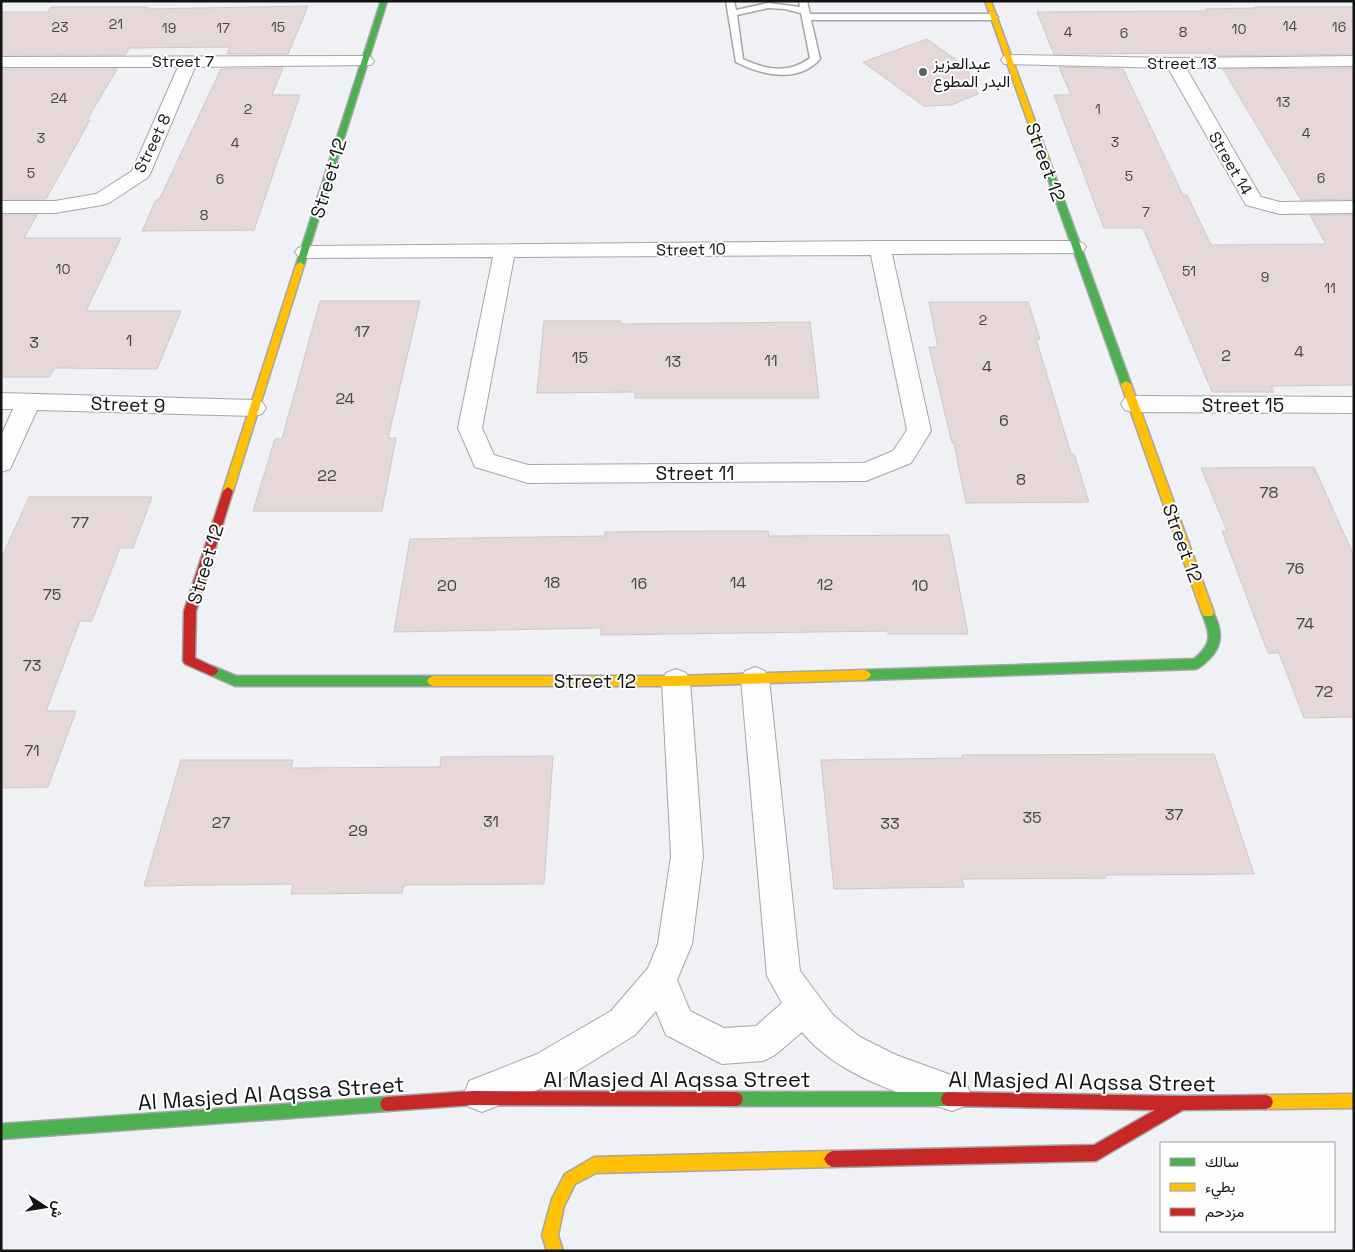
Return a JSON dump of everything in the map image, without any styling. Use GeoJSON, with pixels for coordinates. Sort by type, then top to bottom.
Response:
{"type":"FeatureCollection","features":[{"type":"Feature","properties":{"kind":"street","name":"Street 12"},"geometry":{"type":"LineString","coordinates":[[384,1],[190,611],[189,661],[235,681],[676,681],[755,679],[1196,664],[1212,652],[1216,635],[988,1]]}},
{"type":"Feature","properties":{"kind":"street","name":"Street 13"},"geometry":{"type":"LineString","coordinates":[[1010,60],[1174,63],[1354,61]]}},
{"type":"Feature","properties":{"kind":"street","name":"Street 8"},"geometry":{"type":"LineString","coordinates":[[1,207],[55,208],[102,199],[140,174],[189,61]]}},
{"type":"Feature","properties":{"kind":"street","name":"Street 7"},"geometry":{"type":"LineString","coordinates":[[1,62],[365,61]]}},
{"type":"Feature","properties":{"kind":"street","name":"Street 14"},"geometry":{"type":"LineString","coordinates":[[1174,63],[1254,201],[1280,208],[1354,208]]}},
{"type":"Feature","properties":{"kind":"street","name":"Street 11"},"geometry":{"type":"LineString","coordinates":[[505,251],[470,428],[484,460],[528,474],[866,472],[902,457],[919,431],[880,247]]}},
{"type":"Feature","properties":{"kind":"street","name":"Street 10"},"geometry":{"type":"LineString","coordinates":[[305,252],[1076,247]]}},
{"type":"Feature","properties":{"kind":"street","name":"Street 9"},"geometry":{"type":"LineString","coordinates":[[1,402],[29,401],[254,408]]}},
{"type":"Feature","properties":{"kind":"street"},"geometry":{"type":"LineString","coordinates":[[1,463],[29,401]]}},
{"type":"Feature","properties":{"kind":"street","name":"Street 15"},"geometry":{"type":"LineString","coordinates":[[1133,404],[1354,405]]}},
{"type":"Feature","properties":{"kind":"street"},"geometry":{"type":"LineString","coordinates":[[755,679],[784,976],[832,1039],[880,1068],[970,1099]]}},
{"type":"Feature","properties":{"kind":"street"},"geometry":{"type":"LineString","coordinates":[[473,1098],[549,1067],[623,1023],[660,980],[675,944],[687,856],[676,681]]}},
{"type":"Feature","properties":{"kind":"street"},"geometry":{"type":"LineString","coordinates":[[660,980],[678,1023],[722,1046],[763,1043],[805,1006]]}},
{"type":"Feature","properties":{"kind":"street","name":"Al Masjed Al Aqssa Street"},"geometry":{"type":"LineString","coordinates":[[1,1132],[473,1098],[970,1099],[1181,1103],[1354,1101]]}},
{"type":"Feature","properties":{"kind":"street"},"geometry":{"type":"LineString","coordinates":[[555,1251],[550,1235],[557,1204],[570,1179],[594,1165],[1096,1153],[1181,1103]]}},
{"type":"Feature","properties":{"kind":"lane"},"geometry":{"type":"LineString","coordinates":[[730,1],[740,60],[755,69],[775,72],[801,69],[815,59],[805,10]]}},
{"type":"Feature","properties":{"kind":"lane"},"geometry":{"type":"LineString","coordinates":[[731,14],[763,4],[784,5],[805,10],[994,16]]}},
{"type":"Feature","properties":{"kind":"building"},"geometry":{"type":"Polygon","coordinates":[[[308,6],[288,54],[227,54],[230,47],[129,48],[125,55],[1,55],[1,12],[48,12],[51,7],[148,7],[147,9],[308,6]]]}},
{"type":"Feature","properties":{"kind":"building"},"geometry":{"type":"Polygon","coordinates":[[[1354,7],[1354,54],[1215,56],[1213,53],[1054,54],[1037,12],[1207,11],[1205,9],[1354,7]]]}},
{"type":"Feature","properties":{"kind":"building","name":"عبدالعزيز البدر المطوع"},"geometry":{"type":"Polygon","coordinates":[[[927,39],[966,67],[978,94],[951,105],[924,106],[863,62],[927,39]]]}},
{"type":"Feature","properties":{"kind":"building"},"geometry":{"type":"Polygon","coordinates":[[[1059,67],[1123,69],[1183,195],[1187,195],[1211,245],[1326,244],[1310,215],[1354,215],[1354,385],[1271,386],[1274,392],[1212,392],[1143,228],[1104,228],[1054,95],[1071,95],[1059,67]]]}},
{"type":"Feature","properties":{"kind":"building"},"geometry":{"type":"Polygon","coordinates":[[[283,68],[272,95],[300,95],[254,230],[142,231],[156,200],[159,200],[221,69],[283,68]]]}},
{"type":"Feature","properties":{"kind":"building"},"geometry":{"type":"Polygon","coordinates":[[[1354,68],[1354,199],[1301,200],[1223,69],[1354,68]]]}},
{"type":"Feature","properties":{"kind":"building"},"geometry":{"type":"Polygon","coordinates":[[[1,69],[117,69],[87,120],[90,120],[46,199],[1,199],[1,69]]]}},
{"type":"Feature","properties":{"kind":"building"},"geometry":{"type":"Polygon","coordinates":[[[1,215],[37,215],[24,238],[121,238],[86,311],[181,311],[157,369],[54,368],[50,377],[1,377],[1,215]]]}},
{"type":"Feature","properties":{"kind":"building"},"geometry":{"type":"Polygon","coordinates":[[[320,301],[420,301],[388,438],[396,438],[382,511],[253,511],[275,439],[282,439],[320,301]]]}},
{"type":"Feature","properties":{"kind":"building"},"geometry":{"type":"Polygon","coordinates":[[[929,302],[1028,302],[1040,339],[1036,339],[1071,454],[1074,454],[1089,502],[966,503],[954,443],[952,443],[929,347],[938,347],[929,302]]]}},
{"type":"Feature","properties":{"kind":"building"},"geometry":{"type":"Polygon","coordinates":[[[544,321],[621,321],[621,324],[810,322],[819,398],[635,398],[635,392],[537,393],[544,321]]]}},
{"type":"Feature","properties":{"kind":"building"},"geometry":{"type":"Polygon","coordinates":[[[1314,467],[1354,556],[1354,717],[1304,718],[1279,653],[1268,653],[1222,531],[1227,531],[1201,468],[1314,467]]]}},
{"type":"Feature","properties":{"kind":"building"},"geometry":{"type":"Polygon","coordinates":[[[29,497],[152,497],[133,548],[120,548],[92,621],[80,621],[46,711],[76,711],[48,787],[1,788],[1,559],[29,497]]]}},
{"type":"Feature","properties":{"kind":"building"},"geometry":{"type":"Polygon","coordinates":[[[768,531],[769,536],[949,535],[968,634],[888,634],[888,631],[601,635],[601,628],[394,632],[410,539],[605,536],[605,532],[768,531]]]}},
{"type":"Feature","properties":{"kind":"building"},"geometry":{"type":"Polygon","coordinates":[[[1214,754],[1254,874],[1106,875],[1106,878],[962,879],[964,887],[834,889],[821,760],[962,758],[962,755],[1214,754]]]}},
{"type":"Feature","properties":{"kind":"building"},"geometry":{"type":"Polygon","coordinates":[[[553,756],[544,884],[404,885],[402,893],[291,894],[293,884],[144,886],[181,760],[293,760],[291,768],[440,767],[441,757],[553,756]]]}},
{"type":"Feature","properties":{"kind":"traffic: fast"},"geometry":{"type":"LineString","coordinates":[[300,265],[384,1]]}},
{"type":"Feature","properties":{"kind":"traffic: fast"},"geometry":{"type":"LineString","coordinates":[[1050,173],[1126,384]]}},
{"type":"Feature","properties":{"kind":"traffic: fast"},"geometry":{"type":"LineString","coordinates":[[865,675],[1196,664],[1209,652],[1215,641],[1214,630],[1208,613]]}},
{"type":"Feature","properties":{"kind":"traffic: fast"},"geometry":{"type":"LineString","coordinates":[[212,671],[235,681],[433,681]]}},
{"type":"Feature","properties":{"kind":"traffic: fast"},"geometry":{"type":"LineString","coordinates":[[736,1099],[948,1099]]}},
{"type":"Feature","properties":{"kind":"traffic: fast"},"geometry":{"type":"LineString","coordinates":[[1,1132],[387,1104]]}},
{"type":"Feature","properties":{"kind":"traffic: slow"},"geometry":{"type":"LineString","coordinates":[[988,1],[1050,173]]}},
{"type":"Feature","properties":{"kind":"traffic: slow"},"geometry":{"type":"LineString","coordinates":[[228,491],[300,265]]}},
{"type":"Feature","properties":{"kind":"traffic: slow"},"geometry":{"type":"LineString","coordinates":[[1126,384],[1208,613]]}},
{"type":"Feature","properties":{"kind":"traffic: slow"},"geometry":{"type":"LineString","coordinates":[[433,681],[676,681],[865,675]]}},
{"type":"Feature","properties":{"kind":"traffic: slow"},"geometry":{"type":"LineString","coordinates":[[1266,1102],[1354,1101]]}},
{"type":"Feature","properties":{"kind":"traffic: slow"},"geometry":{"type":"LineString","coordinates":[[555,1251],[550,1235],[557,1204],[570,1179],[594,1165],[832,1159]]}},
{"type":"Feature","properties":{"kind":"traffic: jam"},"geometry":{"type":"LineString","coordinates":[[212,671],[189,661],[190,611],[228,491]]}},
{"type":"Feature","properties":{"kind":"traffic: jam"},"geometry":{"type":"LineString","coordinates":[[387,1104],[473,1098],[736,1099]]}},
{"type":"Feature","properties":{"kind":"traffic: jam"},"geometry":{"type":"LineString","coordinates":[[948,1099],[1181,1103],[1266,1102]]}},
{"type":"Feature","properties":{"kind":"traffic: jam"},"geometry":{"type":"LineString","coordinates":[[832,1159],[1096,1153],[1181,1103]]}},
{"type":"Feature","properties":{"kind":"place","name":"عبدالعزيز البدر المطوع"},"geometry":{"type":"Point","coordinates":[923,72]}}]}
